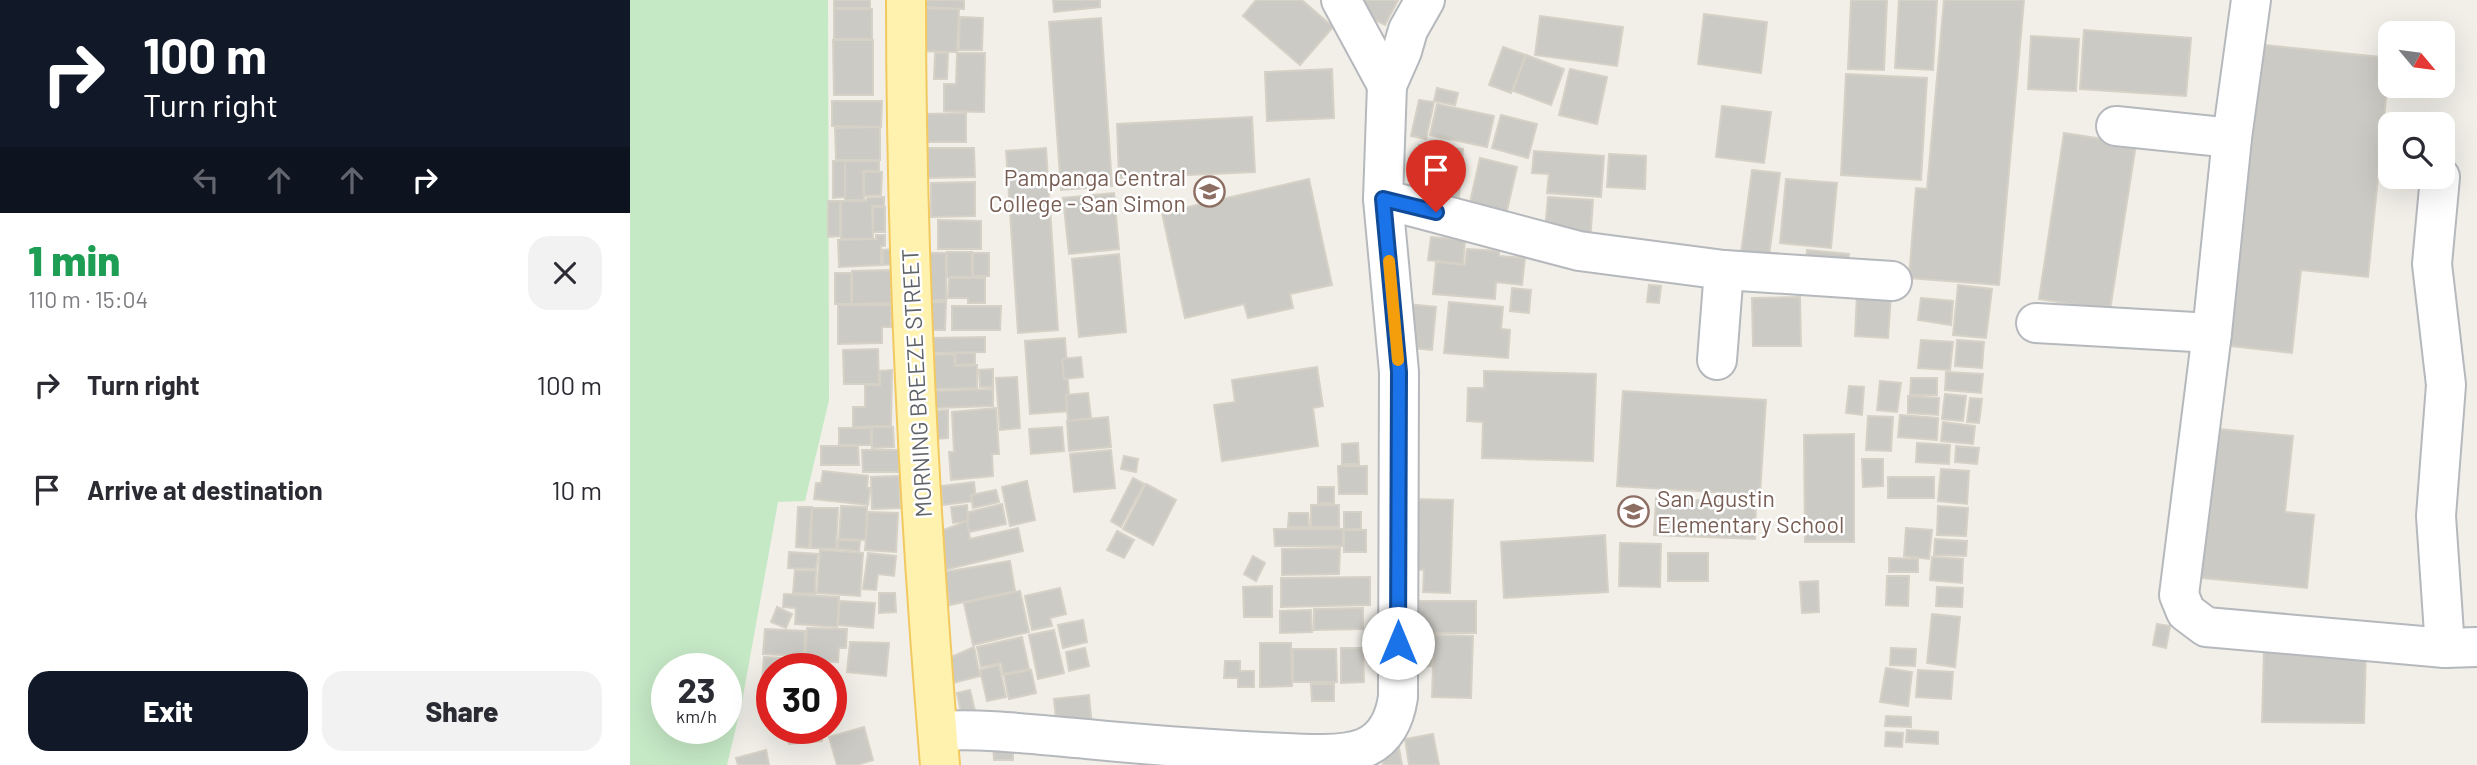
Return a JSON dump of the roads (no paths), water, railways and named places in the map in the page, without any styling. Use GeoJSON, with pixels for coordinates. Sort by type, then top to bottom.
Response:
{"type":"FeatureCollection","features":[{"type":"Feature","properties":{"kind":"main road","name":"MORNING BREEZE STREET"},"geometry":{"type":"LineString","coordinates":[[906,0],[911,270],[923,524],[939,748]]}},
{"type":"Feature","properties":{"kind":"street"},"geometry":{"type":"LineString","coordinates":[[1341,0],[1387,86]]}},
{"type":"Feature","properties":{"kind":"street"},"geometry":{"type":"LineString","coordinates":[[939,748],[1007,732],[1226,750],[1342,752],[1364,748],[1387,731],[1395,714],[1398,697],[1399,372],[1383,199],[1387,86],[1408,30],[1426,0]]}},
{"type":"Feature","properties":{"kind":"street"},"geometry":{"type":"LineString","coordinates":[[2251,0],[2232,138],[2212,333],[2179,595],[2186,612],[2206,627],[2461,647],[2436,516],[2446,385],[2432,264],[2439,189]]}},
{"type":"Feature","properties":{"kind":"street"},"geometry":{"type":"LineString","coordinates":[[2116,126],[2232,138]]}},
{"type":"Feature","properties":{"kind":"street"},"geometry":{"type":"LineString","coordinates":[[1383,199],[1580,251],[1724,270],[1892,281]]}},
{"type":"Feature","properties":{"kind":"street"},"geometry":{"type":"LineString","coordinates":[[1717,360],[1724,270]]}},
{"type":"Feature","properties":{"kind":"street"},"geometry":{"type":"LineString","coordinates":[[2036,323],[2212,333]]}},
{"type":"Feature","properties":{"kind":"place","name":"Pampanga Central College - San Simon"},"geometry":{"type":"Point","coordinates":[1209,191]}},
{"type":"Feature","properties":{"kind":"place","name":"San Agustin Elementary School"},"geometry":{"type":"Point","coordinates":[1634,512]}}]}
